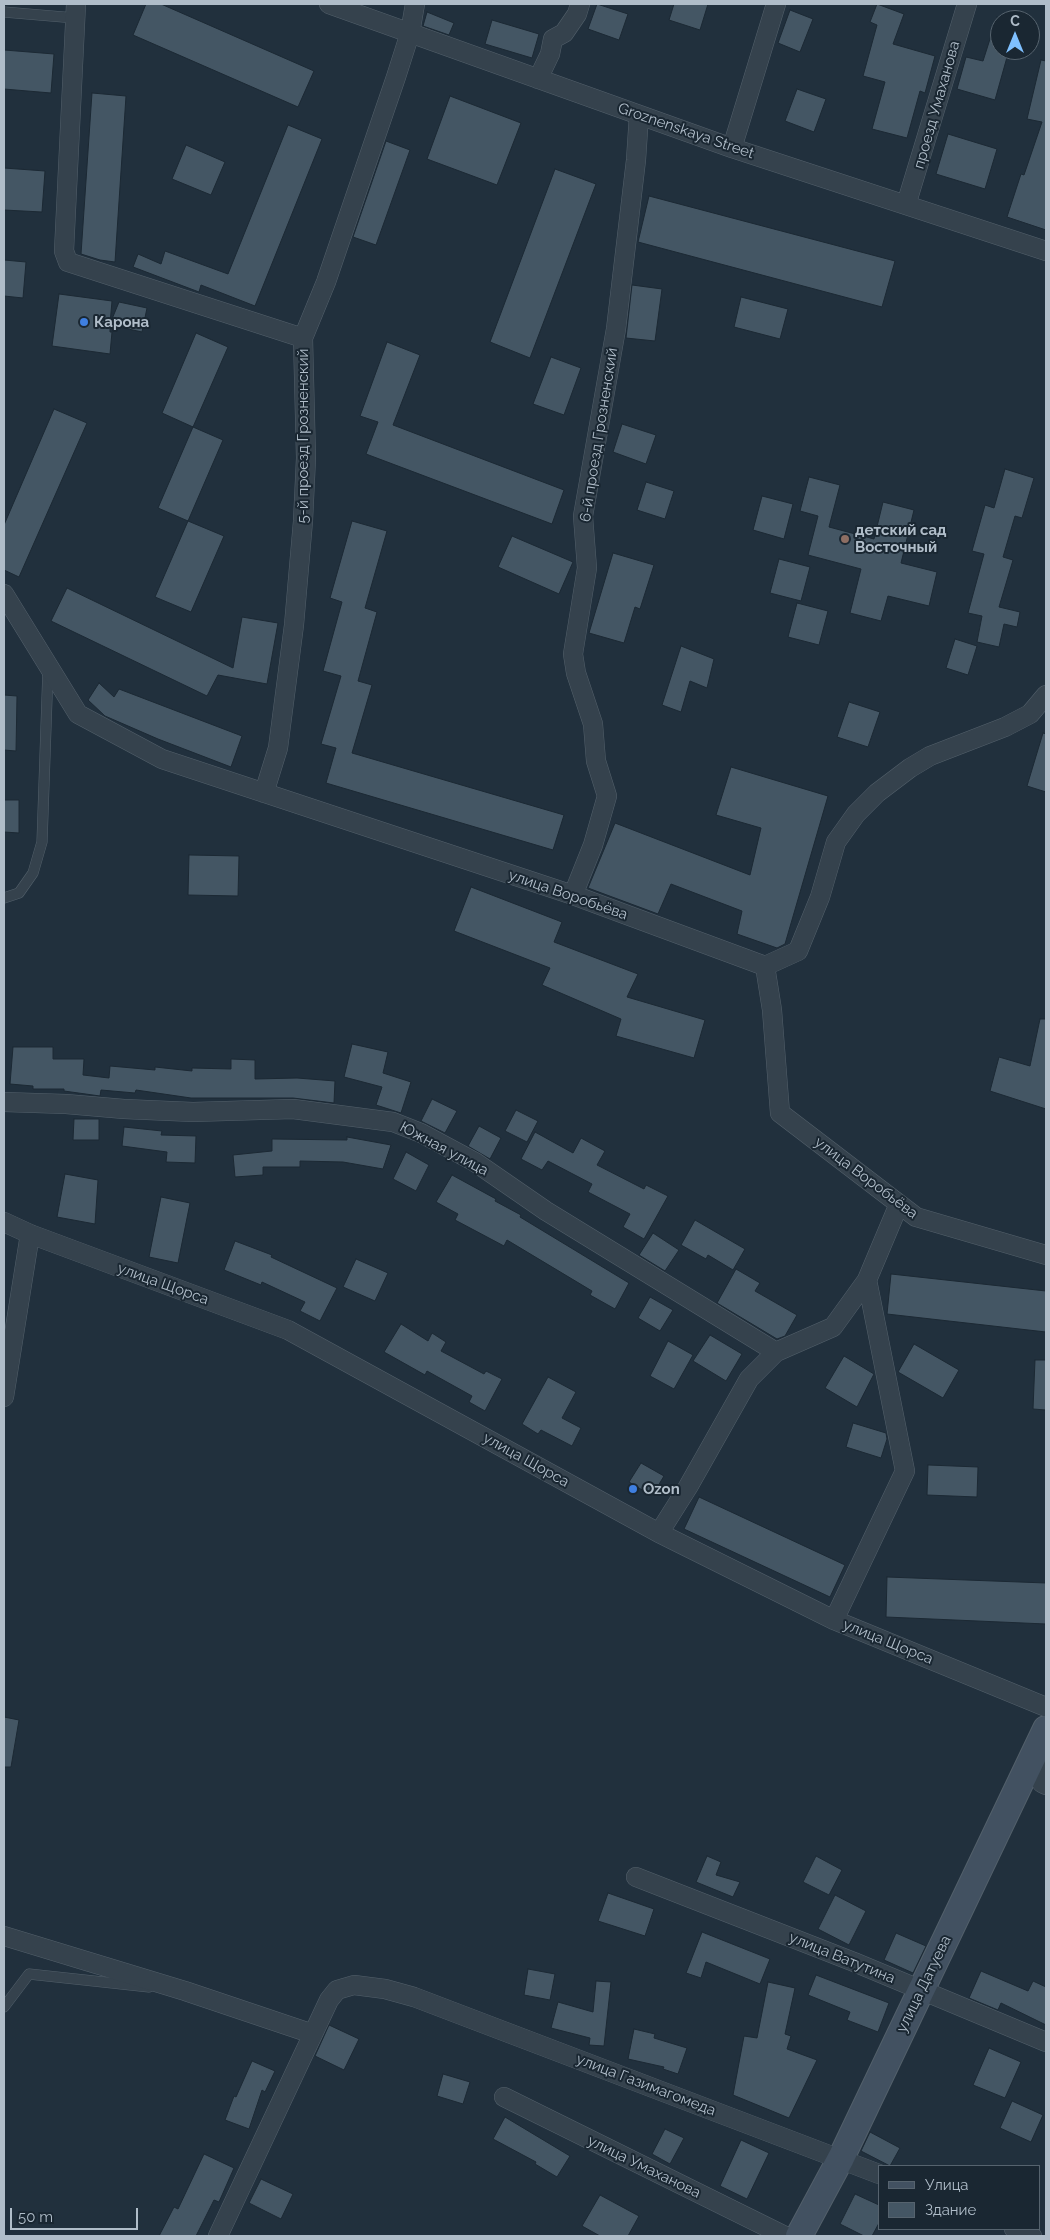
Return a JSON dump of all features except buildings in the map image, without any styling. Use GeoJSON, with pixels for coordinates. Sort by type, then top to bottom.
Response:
{"type":"FeatureCollection","features":[{"type":"Feature","properties":{"kind":"street","name":"Groznenskaya Street"},"geometry":{"type":"LineString","coordinates":[[329,4],[732,148],[1046,251]]}},
{"type":"Feature","properties":{"kind":"street","name":"5-й проезд Грозненский"},"geometry":{"type":"LineString","coordinates":[[264,793],[278,748],[294,625],[304,521],[306,458],[303,338],[326,282],[410,33],[415,4]]}},
{"type":"Feature","properties":{"kind":"street"},"geometry":{"type":"LineString","coordinates":[[538,78],[550,54],[553,38],[564,33],[577,14],[580,4]]}},
{"type":"Feature","properties":{"kind":"street"},"geometry":{"type":"LineString","coordinates":[[732,148],[776,4]]}},
{"type":"Feature","properties":{"kind":"street","name":"проезд Умаханова"},"geometry":{"type":"LineString","coordinates":[[906,205],[967,4]]}},
{"type":"Feature","properties":{"kind":"street"},"geometry":{"type":"LineString","coordinates":[[76,11],[64,251],[68,262],[303,338]]}},
{"type":"Feature","properties":{"kind":"street","name":"6-й проезд Грозненский"},"geometry":{"type":"LineString","coordinates":[[573,896],[593,845],[607,796],[596,761],[593,724],[576,673],[573,654],[587,568],[583,516],[616,329],[636,160],[639,115]]}},
{"type":"Feature","properties":{"kind":"street","name":"улица Воробьёва"},"geometry":{"type":"LineString","coordinates":[[4,594],[78,714],[162,759],[573,896],[765,966],[772,1010],[780,1113],[916,1218],[1046,1255]]}},
{"type":"Feature","properties":{"kind":"street"},"geometry":{"type":"LineString","coordinates":[[765,966],[798,951],[820,897],[836,842],[856,814],[877,793],[910,768],[930,756],[1005,727],[1030,714],[1046,695]]}},
{"type":"Feature","properties":{"kind":"street","name":"Южная улица"},"geometry":{"type":"LineString","coordinates":[[4,1102],[193,1112],[293,1109],[393,1122],[421,1133],[475,1162],[546,1211],[776,1352]]}},
{"type":"Feature","properties":{"kind":"street"},"geometry":{"type":"LineString","coordinates":[[659,1533],[688,1488],[748,1379],[776,1352],[833,1327],[867,1280],[899,1204]]}},
{"type":"Feature","properties":{"kind":"street","name":"улица Щорса"},"geometry":{"type":"LineString","coordinates":[[4,1222],[30,1234],[288,1330],[659,1533],[834,1620],[1046,1707]]}},
{"type":"Feature","properties":{"kind":"street"},"geometry":{"type":"LineString","coordinates":[[4,1397],[30,1234]]}},
{"type":"Feature","properties":{"kind":"street"},"geometry":{"type":"LineString","coordinates":[[834,1620],[905,1471],[867,1280]]}},
{"type":"Feature","properties":{"kind":"street","name":"улица Датуева"},"geometry":{"type":"LineString","coordinates":[[799,2236],[841,2158],[1046,1729]]}},
{"type":"Feature","properties":{"kind":"street"},"geometry":{"type":"LineString","coordinates":[[1046,1759],[1042,1783],[1046,1785]]}},
{"type":"Feature","properties":{"kind":"street","name":"улица Ватутина"},"geometry":{"type":"LineString","coordinates":[[636,1877],[921,1990],[1046,2042]]}},
{"type":"Feature","properties":{"kind":"street"},"geometry":{"type":"LineString","coordinates":[[4,1936],[186,1991],[313,2034]]}},
{"type":"Feature","properties":{"kind":"street","name":"улица Газимагомеда"},"geometry":{"type":"LineString","coordinates":[[218,2236],[329,2000],[344,1986],[366,1985],[414,1997],[878,2174]]}},
{"type":"Feature","properties":{"kind":"street","name":"улица Умаханова"},"geometry":{"type":"LineString","coordinates":[[504,2097],[785,2236]]}},
{"type":"Feature","properties":{"kind":"street"},"geometry":{"type":"LineString","coordinates":[[1017,2230],[1032,2236]]}},
{"type":"Feature","properties":{"kind":"lane"},"geometry":{"type":"LineString","coordinates":[[4,12],[76,11]]}},
{"type":"Feature","properties":{"kind":"lane"},"geometry":{"type":"LineString","coordinates":[[4,898],[19,893],[33,873],[42,842],[48,665]]}},
{"type":"Feature","properties":{"kind":"lane"},"geometry":{"type":"LineString","coordinates":[[4,2007],[29,1974],[186,1991]]}},
{"type":"Feature","properties":{"kind":"place","name":"Карона"},"geometry":{"type":"Point","coordinates":[84,322]}},
{"type":"Feature","properties":{"kind":"place","name":"детский сад Восточный"},"geometry":{"type":"Point","coordinates":[845,539]}},
{"type":"Feature","properties":{"kind":"place","name":"Ozon"},"geometry":{"type":"Point","coordinates":[633,1489]}}]}
